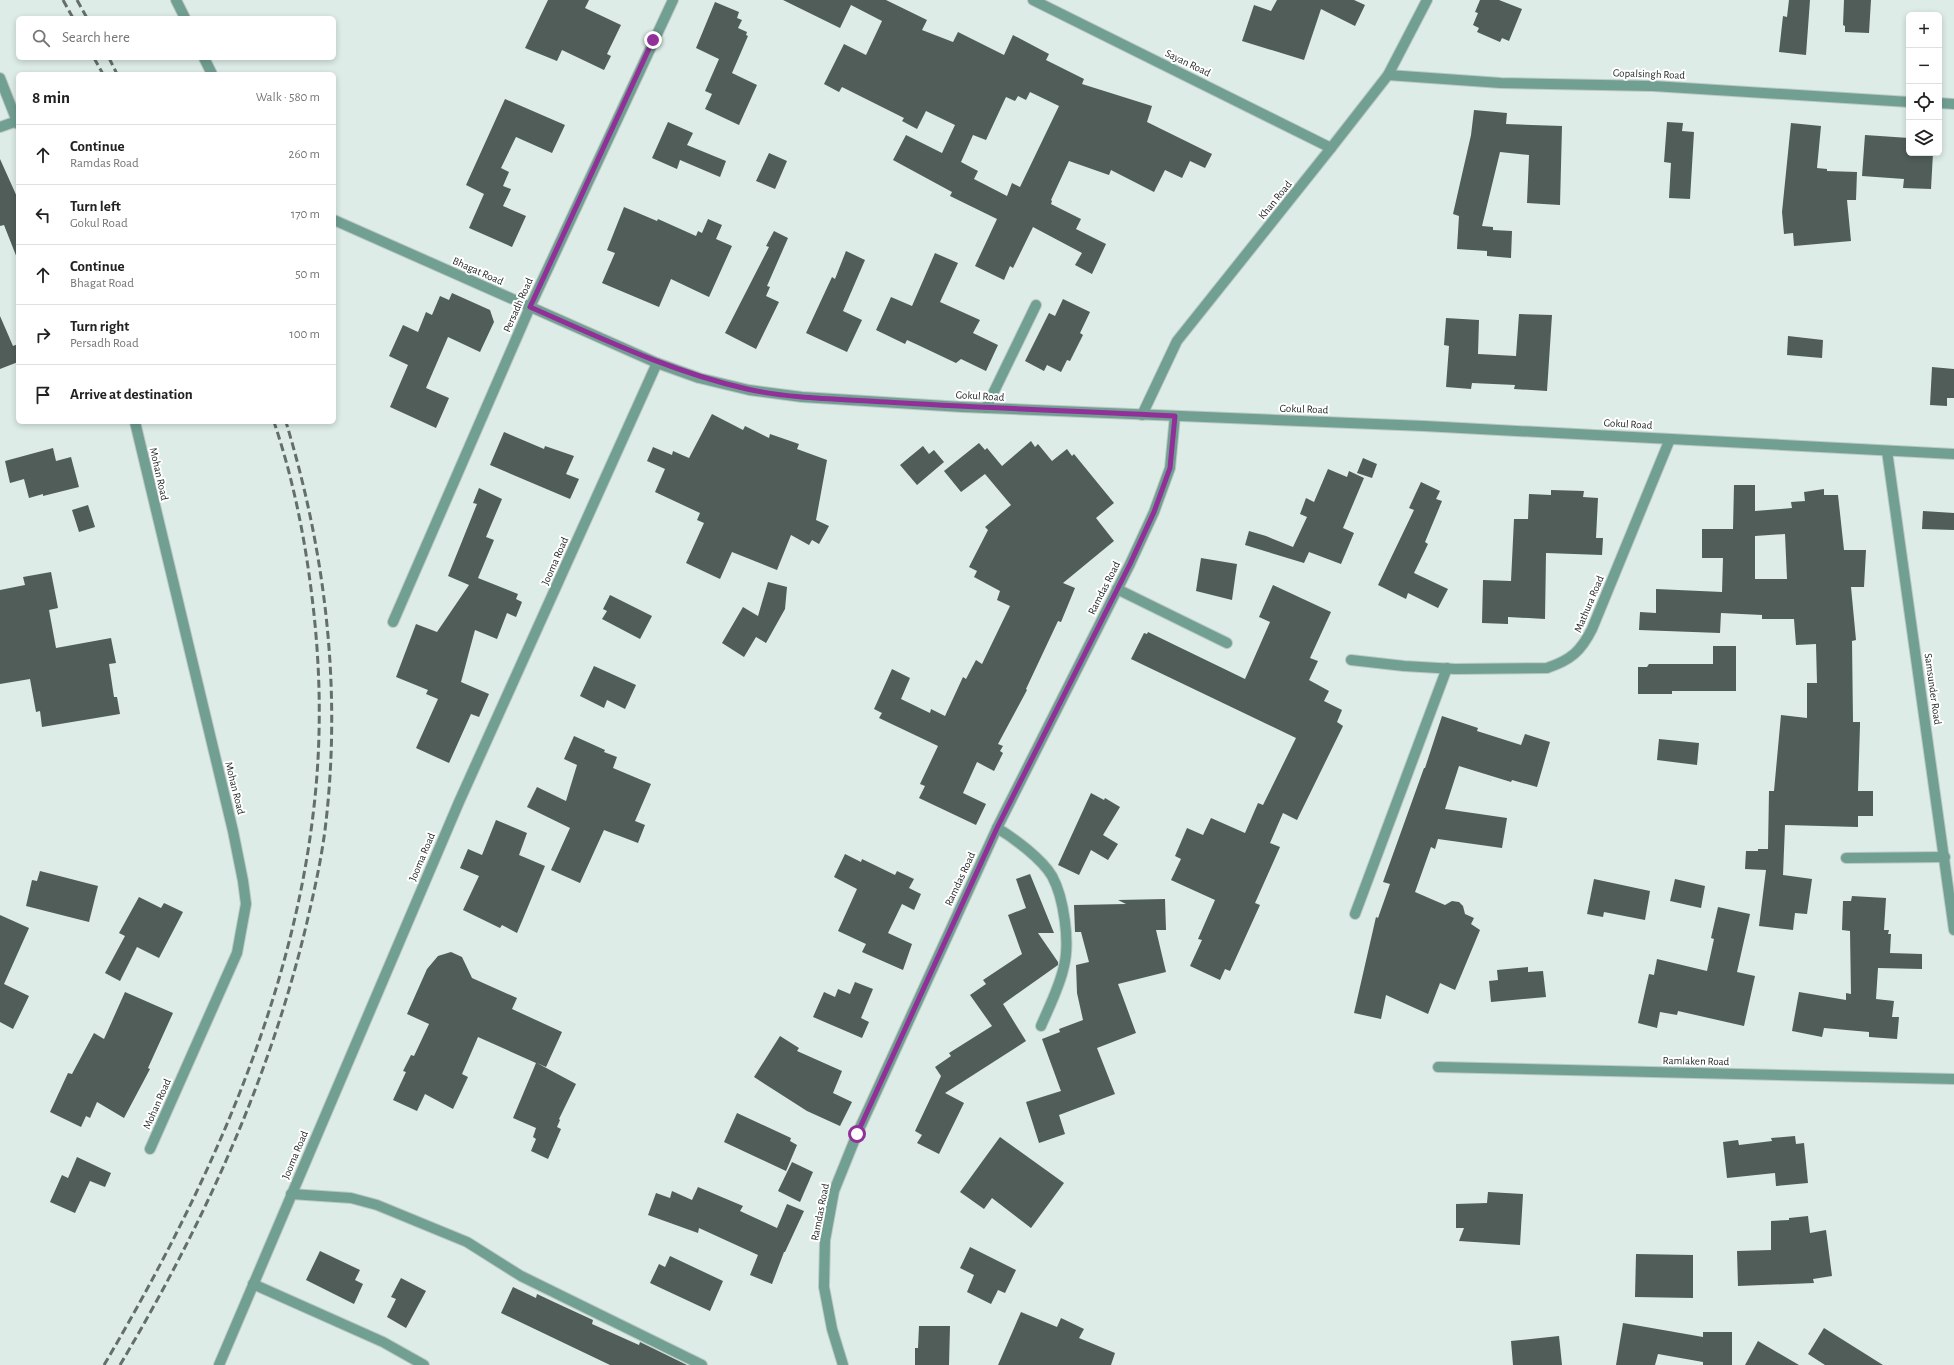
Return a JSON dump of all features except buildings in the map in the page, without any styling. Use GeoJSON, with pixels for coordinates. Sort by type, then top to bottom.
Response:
{"type":"FeatureCollection","features":[{"type":"Feature","properties":{"kind":"street"},"geometry":{"type":"LineString","coordinates":[[176,0],[184,16]]}},
{"type":"Feature","properties":{"kind":"street","name":"Persadh Road"},"geometry":{"type":"LineString","coordinates":[[393,622],[530,307],[673,0]]}},
{"type":"Feature","properties":{"kind":"street","name":"Sayan Road"},"geometry":{"type":"LineString","coordinates":[[1033,0],[1331,148]]}},
{"type":"Feature","properties":{"kind":"street","name":"Khan Road"},"geometry":{"type":"LineString","coordinates":[[1142,415],[1177,341],[1388,75],[1427,0]]}},
{"type":"Feature","properties":{"kind":"street"},"geometry":{"type":"LineString","coordinates":[[205,60],[211,72]]}},
{"type":"Feature","properties":{"kind":"street","name":"Gopalsingh Road"},"geometry":{"type":"LineString","coordinates":[[1388,75],[1501,83],[1653,86],[1906,102]]}},
{"type":"Feature","properties":{"kind":"street"},"geometry":{"type":"LineString","coordinates":[[0,78],[16,120]]}},
{"type":"Feature","properties":{"kind":"street"},"geometry":{"type":"LineString","coordinates":[[1942,103],[1954,104]]}},
{"type":"Feature","properties":{"kind":"street"},"geometry":{"type":"LineString","coordinates":[[0,127],[16,123]]}},
{"type":"Feature","properties":{"kind":"street","name":"Bhagat Road"},"geometry":{"type":"LineString","coordinates":[[336,221],[657,363]]}},
{"type":"Feature","properties":{"kind":"street"},"geometry":{"type":"LineString","coordinates":[[986,408],[1036,305]]}},
{"type":"Feature","properties":{"kind":"street","name":"Gokul Road"},"geometry":{"type":"LineString","coordinates":[[657,363],[700,378],[749,390],[802,397],[986,408],[1424,426],[1954,454]]}},
{"type":"Feature","properties":{"kind":"street","name":"Jooma Road"},"geometry":{"type":"LineString","coordinates":[[219,1365],[459,802],[657,363]]}},
{"type":"Feature","properties":{"kind":"street","name":"Ramdas Road"},"geometry":{"type":"LineString","coordinates":[[842,1365],[832,1329],[824,1287],[825,1240],[834,1191],[857,1134],[997,828],[1118,589],[1154,512],[1170,468],[1175,416]]}},
{"type":"Feature","properties":{"kind":"street","name":"Mohan Road"},"geometry":{"type":"LineString","coordinates":[[135,424],[233,831],[244,881],[246,904],[237,953],[150,1149]]}},
{"type":"Feature","properties":{"kind":"street","name":"Mathura Road"},"geometry":{"type":"LineString","coordinates":[[1351,660],[1404,666],[1447,668],[1547,668],[1561,663],[1574,655],[1584,644],[1592,629],[1670,439]]}},
{"type":"Feature","properties":{"kind":"street","name":"Samsunder Road"},"geometry":{"type":"LineString","coordinates":[[1887,451],[1954,930]]}},
{"type":"Feature","properties":{"kind":"street"},"geometry":{"type":"LineString","coordinates":[[1118,589],[1227,643]]}},
{"type":"Feature","properties":{"kind":"street"},"geometry":{"type":"LineString","coordinates":[[1355,914],[1447,668]]}},
{"type":"Feature","properties":{"kind":"street"},"geometry":{"type":"LineString","coordinates":[[997,828],[1018,842],[1052,876],[1062,904],[1066,935],[1064,966],[1042,1026]]}},
{"type":"Feature","properties":{"kind":"street"},"geometry":{"type":"LineString","coordinates":[[1846,858],[1945,857]]}},
{"type":"Feature","properties":{"kind":"street","name":"Ramlaken Road"},"geometry":{"type":"LineString","coordinates":[[1438,1067],[1954,1079]]}},
{"type":"Feature","properties":{"kind":"street"},"geometry":{"type":"LineString","coordinates":[[292,1194],[351,1198],[378,1205],[460,1239],[487,1253],[521,1276],[702,1365]]}},
{"type":"Feature","properties":{"kind":"street"},"geometry":{"type":"LineString","coordinates":[[253,1284],[376,1339],[424,1365]]}},
{"type":"Feature","properties":{"kind":"railway"},"geometry":{"type":"LineString","coordinates":[[63,0],[72,16]]}},
{"type":"Feature","properties":{"kind":"railway"},"geometry":{"type":"LineString","coordinates":[[77,0],[86,16]]}},
{"type":"Feature","properties":{"kind":"railway"},"geometry":{"type":"LineString","coordinates":[[95,60],[102,72]]}},
{"type":"Feature","properties":{"kind":"railway"},"geometry":{"type":"LineString","coordinates":[[110,60],[116,72]]}},
{"type":"Feature","properties":{"kind":"railway"},"geometry":{"type":"LineString","coordinates":[[104,1365],[175,1236],[207,1169],[237,1100],[263,1031],[284,959],[301,888],[316,788],[319,733],[319,679],[315,624],[306,553],[293,486],[275,424]]}},
{"type":"Feature","properties":{"kind":"railway"},"geometry":{"type":"LineString","coordinates":[[120,1365],[179,1260],[230,1151],[253,1095],[274,1038],[292,980],[315,888],[325,830],[330,778],[332,727],[331,675],[327,624],[311,522],[300,472],[287,424]]}},
{"type":"Feature","properties":{"kind":"route"},"geometry":{"type":"LineString","coordinates":[[653,40],[530,307],[657,363],[700,378],[749,390],[802,397],[962,407],[1175,416],[1170,468],[1154,512],[1130,564],[997,828],[857,1134]]}}]}
